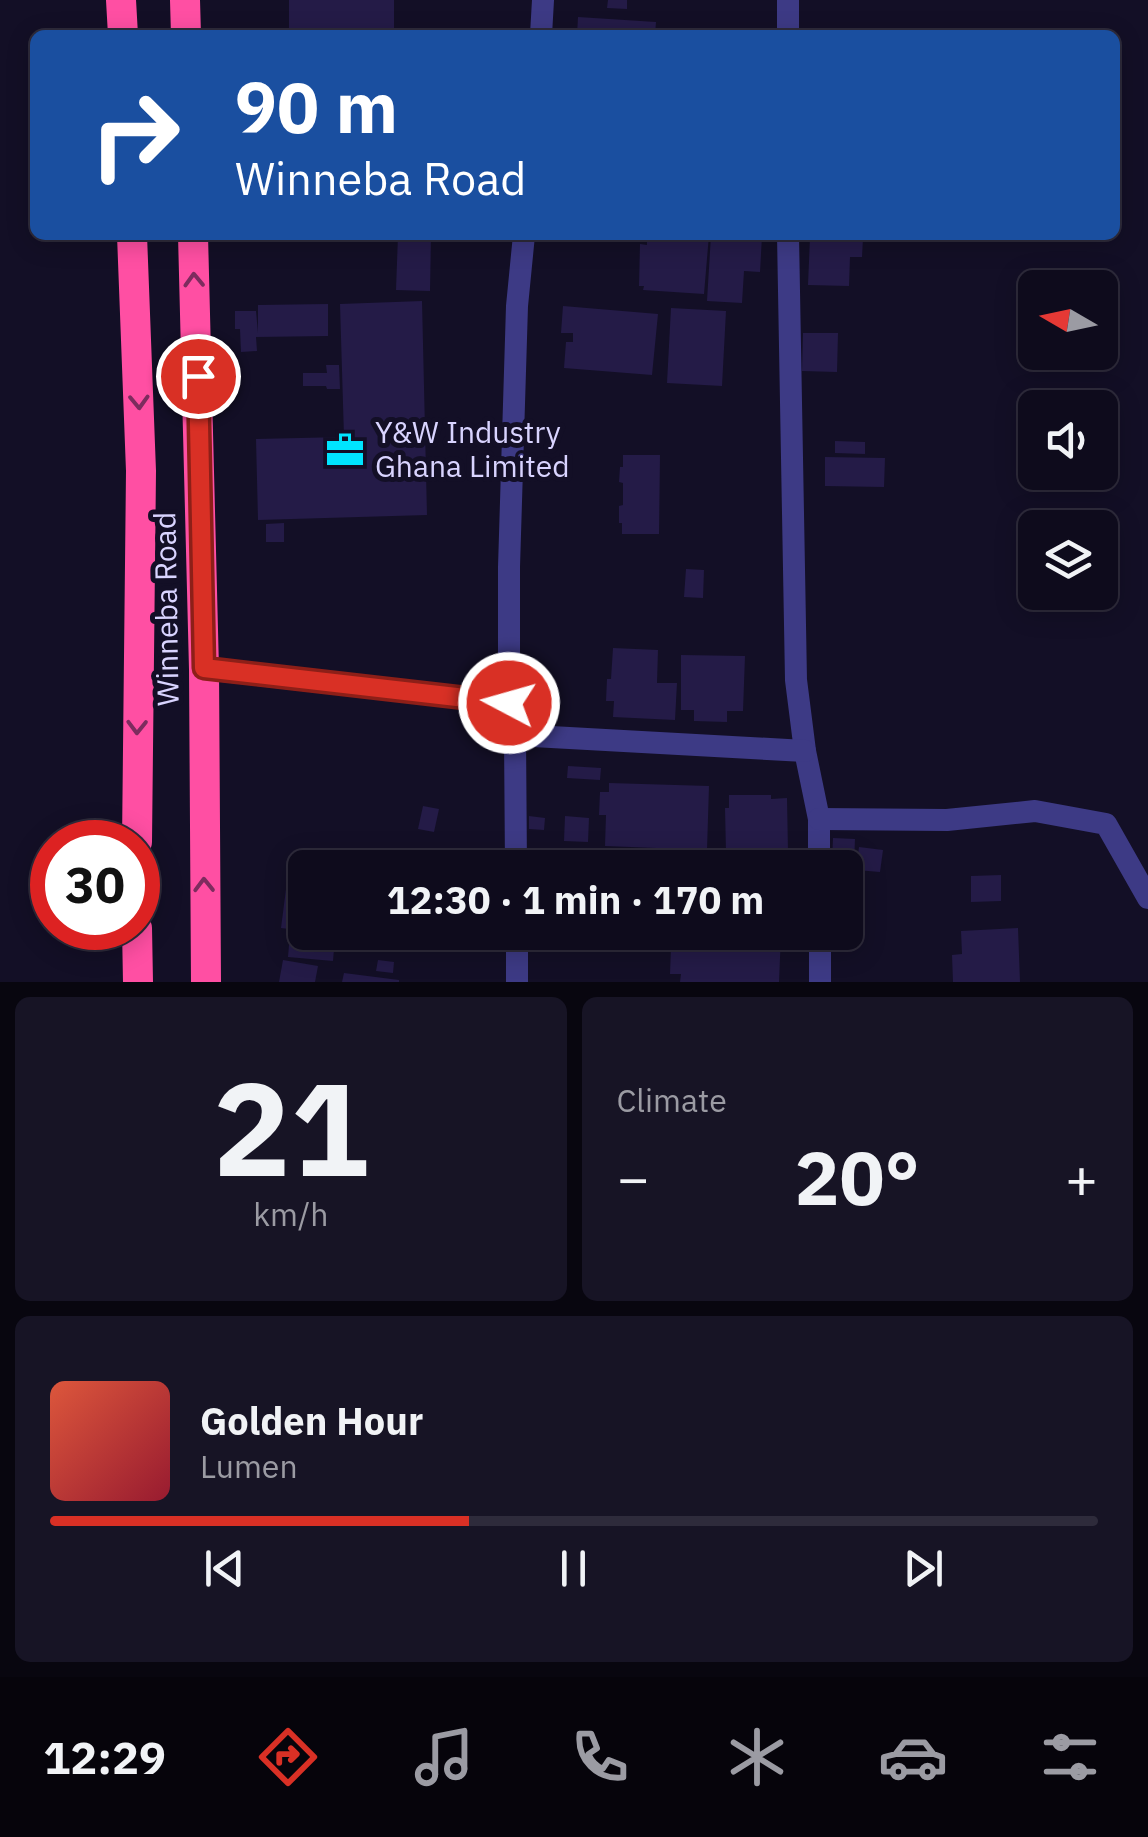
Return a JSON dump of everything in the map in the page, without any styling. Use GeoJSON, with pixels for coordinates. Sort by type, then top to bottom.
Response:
{"type":"FeatureCollection","features":[{"type":"Feature","properties":{"kind":"highway"},"geometry":{"type":"LineString","coordinates":[[121,0],[123,30]]}},
{"type":"Feature","properties":{"kind":"highway"},"geometry":{"type":"LineString","coordinates":[[185,0],[186,30]]}},
{"type":"Feature","properties":{"kind":"highway","name":"Winneba Road"},"geometry":{"type":"LineString","coordinates":[[132,240],[142,471],[136,820]]}},
{"type":"Feature","properties":{"kind":"highway","name":"Winneba Road"},"geometry":{"type":"LineString","coordinates":[[193,240],[204,668],[206,982]]}},
{"type":"Feature","properties":{"kind":"highway"},"geometry":{"type":"LineString","coordinates":[[137,950],[138,982]]}},
{"type":"Feature","properties":{"kind":"street"},"geometry":{"type":"LineString","coordinates":[[541,30],[543,0]]}},
{"type":"Feature","properties":{"kind":"street"},"geometry":{"type":"LineString","coordinates":[[788,0],[788,30]]}},
{"type":"Feature","properties":{"kind":"street"},"geometry":{"type":"LineString","coordinates":[[516,850],[515,735],[509,703],[509,567],[517,306],[524,240]]}},
{"type":"Feature","properties":{"kind":"street"},"geometry":{"type":"LineString","coordinates":[[788,240],[796,680],[819,819],[819,850]]}},
{"type":"Feature","properties":{"kind":"street"},"geometry":{"type":"LineString","coordinates":[[204,668],[509,703]]}},
{"type":"Feature","properties":{"kind":"street"},"geometry":{"type":"LineString","coordinates":[[515,735],[805,751]]}},
{"type":"Feature","properties":{"kind":"street"},"geometry":{"type":"LineString","coordinates":[[819,819],[947,820],[1035,811],[1106,824],[1148,898]]}},
{"type":"Feature","properties":{"kind":"street"},"geometry":{"type":"LineString","coordinates":[[516,950],[517,982]]}},
{"type":"Feature","properties":{"kind":"street"},"geometry":{"type":"LineString","coordinates":[[820,950],[820,982]]}},
{"type":"Feature","properties":{"kind":"building"},"geometry":{"type":"Polygon","coordinates":[[[289,0],[394,0],[394,30],[289,30],[289,0]]]}},
{"type":"Feature","properties":{"kind":"building"},"geometry":{"type":"Polygon","coordinates":[[[608,0],[627,0],[627,9],[607,8],[608,0]]]}},
{"type":"Feature","properties":{"kind":"building"},"geometry":{"type":"Polygon","coordinates":[[[578,17],[656,22],[655,30],[577,30],[578,17]]]}},
{"type":"Feature","properties":{"kind":"building"},"geometry":{"type":"Polygon","coordinates":[[[398,240],[431,240],[430,291],[396,290],[398,240]]]}},
{"type":"Feature","properties":{"kind":"building"},"geometry":{"type":"Polygon","coordinates":[[[647,240],[709,240],[704,294],[643,290],[644,286],[639,286],[640,244],[647,245],[647,240]]]}},
{"type":"Feature","properties":{"kind":"building"},"geometry":{"type":"Polygon","coordinates":[[[711,240],[762,240],[760,272],[744,271],[742,303],[707,301],[711,240]]]}},
{"type":"Feature","properties":{"kind":"building"},"geometry":{"type":"Polygon","coordinates":[[[810,240],[863,240],[862,257],[850,257],[849,286],[808,285],[810,240]]]}},
{"type":"Feature","properties":{"kind":"building"},"geometry":{"type":"Polygon","coordinates":[[[422,301],[427,515],[258,520],[256,439],[344,437],[340,304],[422,301]]]}},
{"type":"Feature","properties":{"kind":"building"},"geometry":{"type":"Polygon","coordinates":[[[328,304],[328,336],[256,337],[257,351],[241,352],[235,311],[256,311],[258,333],[258,305],[328,304]]]}},
{"type":"Feature","properties":{"kind":"building"},"geometry":{"type":"Polygon","coordinates":[[[563,306],[658,314],[652,375],[564,368],[566,342],[573,342],[573,333],[561,333],[563,306]]]}},
{"type":"Feature","properties":{"kind":"building"},"geometry":{"type":"Polygon","coordinates":[[[671,308],[726,311],[722,386],[667,383],[671,308]]]}},
{"type":"Feature","properties":{"kind":"building"},"geometry":{"type":"Polygon","coordinates":[[[803,333],[838,333],[837,372],[802,371],[803,333]]]}},
{"type":"Feature","properties":{"kind":"building"},"geometry":{"type":"Polygon","coordinates":[[[326,365],[339,365],[340,389],[303,386],[303,373],[327,373],[326,365]]]}},
{"type":"Feature","properties":{"kind":"building"},"geometry":{"type":"Polygon","coordinates":[[[835,441],[865,442],[865,454],[835,453],[835,441]]]}},
{"type":"Feature","properties":{"kind":"building"},"geometry":{"type":"Polygon","coordinates":[[[623,455],[660,455],[659,534],[622,534],[619,506],[623,505],[623,483],[619,482],[623,455]]]}},
{"type":"Feature","properties":{"kind":"building"},"geometry":{"type":"Polygon","coordinates":[[[825,457],[885,458],[884,487],[825,486],[825,457]]]}},
{"type":"Feature","properties":{"kind":"building"},"geometry":{"type":"Polygon","coordinates":[[[284,523],[284,542],[266,542],[266,524],[284,523]]]}},
{"type":"Feature","properties":{"kind":"building"},"geometry":{"type":"Polygon","coordinates":[[[686,569],[704,570],[703,598],[684,597],[686,569]]]}},
{"type":"Feature","properties":{"kind":"building"},"geometry":{"type":"Polygon","coordinates":[[[613,648],[658,650],[657,683],[677,683],[675,720],[613,717],[614,701],[606,701],[613,648]]]}},
{"type":"Feature","properties":{"kind":"building"},"geometry":{"type":"Polygon","coordinates":[[[681,655],[745,656],[743,711],[727,711],[727,722],[694,721],[694,710],[681,710],[681,655]]]}},
{"type":"Feature","properties":{"kind":"building"},"geometry":{"type":"Polygon","coordinates":[[[568,766],[601,768],[600,780],[567,778],[568,766]]]}},
{"type":"Feature","properties":{"kind":"building"},"geometry":{"type":"Polygon","coordinates":[[[609,783],[709,786],[707,850],[605,846],[606,815],[599,815],[600,792],[609,792],[609,783]]]}},
{"type":"Feature","properties":{"kind":"building"},"geometry":{"type":"Polygon","coordinates":[[[729,795],[787,798],[788,850],[726,850],[725,808],[729,808],[729,795]]]}},
{"type":"Feature","properties":{"kind":"building"},"geometry":{"type":"Polygon","coordinates":[[[423,806],[439,809],[434,832],[418,829],[423,806]]]}},
{"type":"Feature","properties":{"kind":"building"},"geometry":{"type":"Polygon","coordinates":[[[529,816],[545,818],[544,830],[529,829],[529,816]]]}},
{"type":"Feature","properties":{"kind":"building"},"geometry":{"type":"Polygon","coordinates":[[[565,816],[589,818],[588,842],[564,841],[565,816]]]}},
{"type":"Feature","properties":{"kind":"building"},"geometry":{"type":"Polygon","coordinates":[[[833,838],[855,839],[855,850],[832,850],[833,838]]]}},
{"type":"Feature","properties":{"kind":"building"},"geometry":{"type":"Polygon","coordinates":[[[859,847],[883,850],[880,872],[863,871],[863,850],[859,847]]]}},
{"type":"Feature","properties":{"kind":"building"},"geometry":{"type":"Polygon","coordinates":[[[1001,875],[1001,901],[971,902],[971,876],[1001,875]]]}},
{"type":"Feature","properties":{"kind":"building"},"geometry":{"type":"Polygon","coordinates":[[[286,889],[288,889],[288,929],[281,928],[286,889]]]}},
{"type":"Feature","properties":{"kind":"building"},"geometry":{"type":"Polygon","coordinates":[[[1018,928],[1020,982],[953,982],[952,955],[962,954],[961,931],[1018,928]]]}},
{"type":"Feature","properties":{"kind":"building"},"geometry":{"type":"Polygon","coordinates":[[[289,950],[334,950],[333,961],[288,957],[289,950]]]}},
{"type":"Feature","properties":{"kind":"building"},"geometry":{"type":"Polygon","coordinates":[[[671,950],[780,950],[779,982],[680,982],[681,974],[670,974],[671,950]]]}},
{"type":"Feature","properties":{"kind":"building"},"geometry":{"type":"Polygon","coordinates":[[[283,960],[318,966],[315,982],[279,982],[283,960]]]}},
{"type":"Feature","properties":{"kind":"building"},"geometry":{"type":"Polygon","coordinates":[[[378,960],[394,962],[393,973],[376,971],[378,960]]]}},
{"type":"Feature","properties":{"kind":"building"},"geometry":{"type":"Polygon","coordinates":[[[344,973],[399,980],[399,982],[342,982],[344,973]]]}},
{"type":"Feature","properties":{"kind":"place","name":"Y&W Industry Ghana Limited"},"geometry":{"type":"Point","coordinates":[345,450]}},
{"type":"Feature","properties":{"kind":"route"},"geometry":{"type":"LineString","coordinates":[[198,376],[204,668],[509,703]]}}]}
